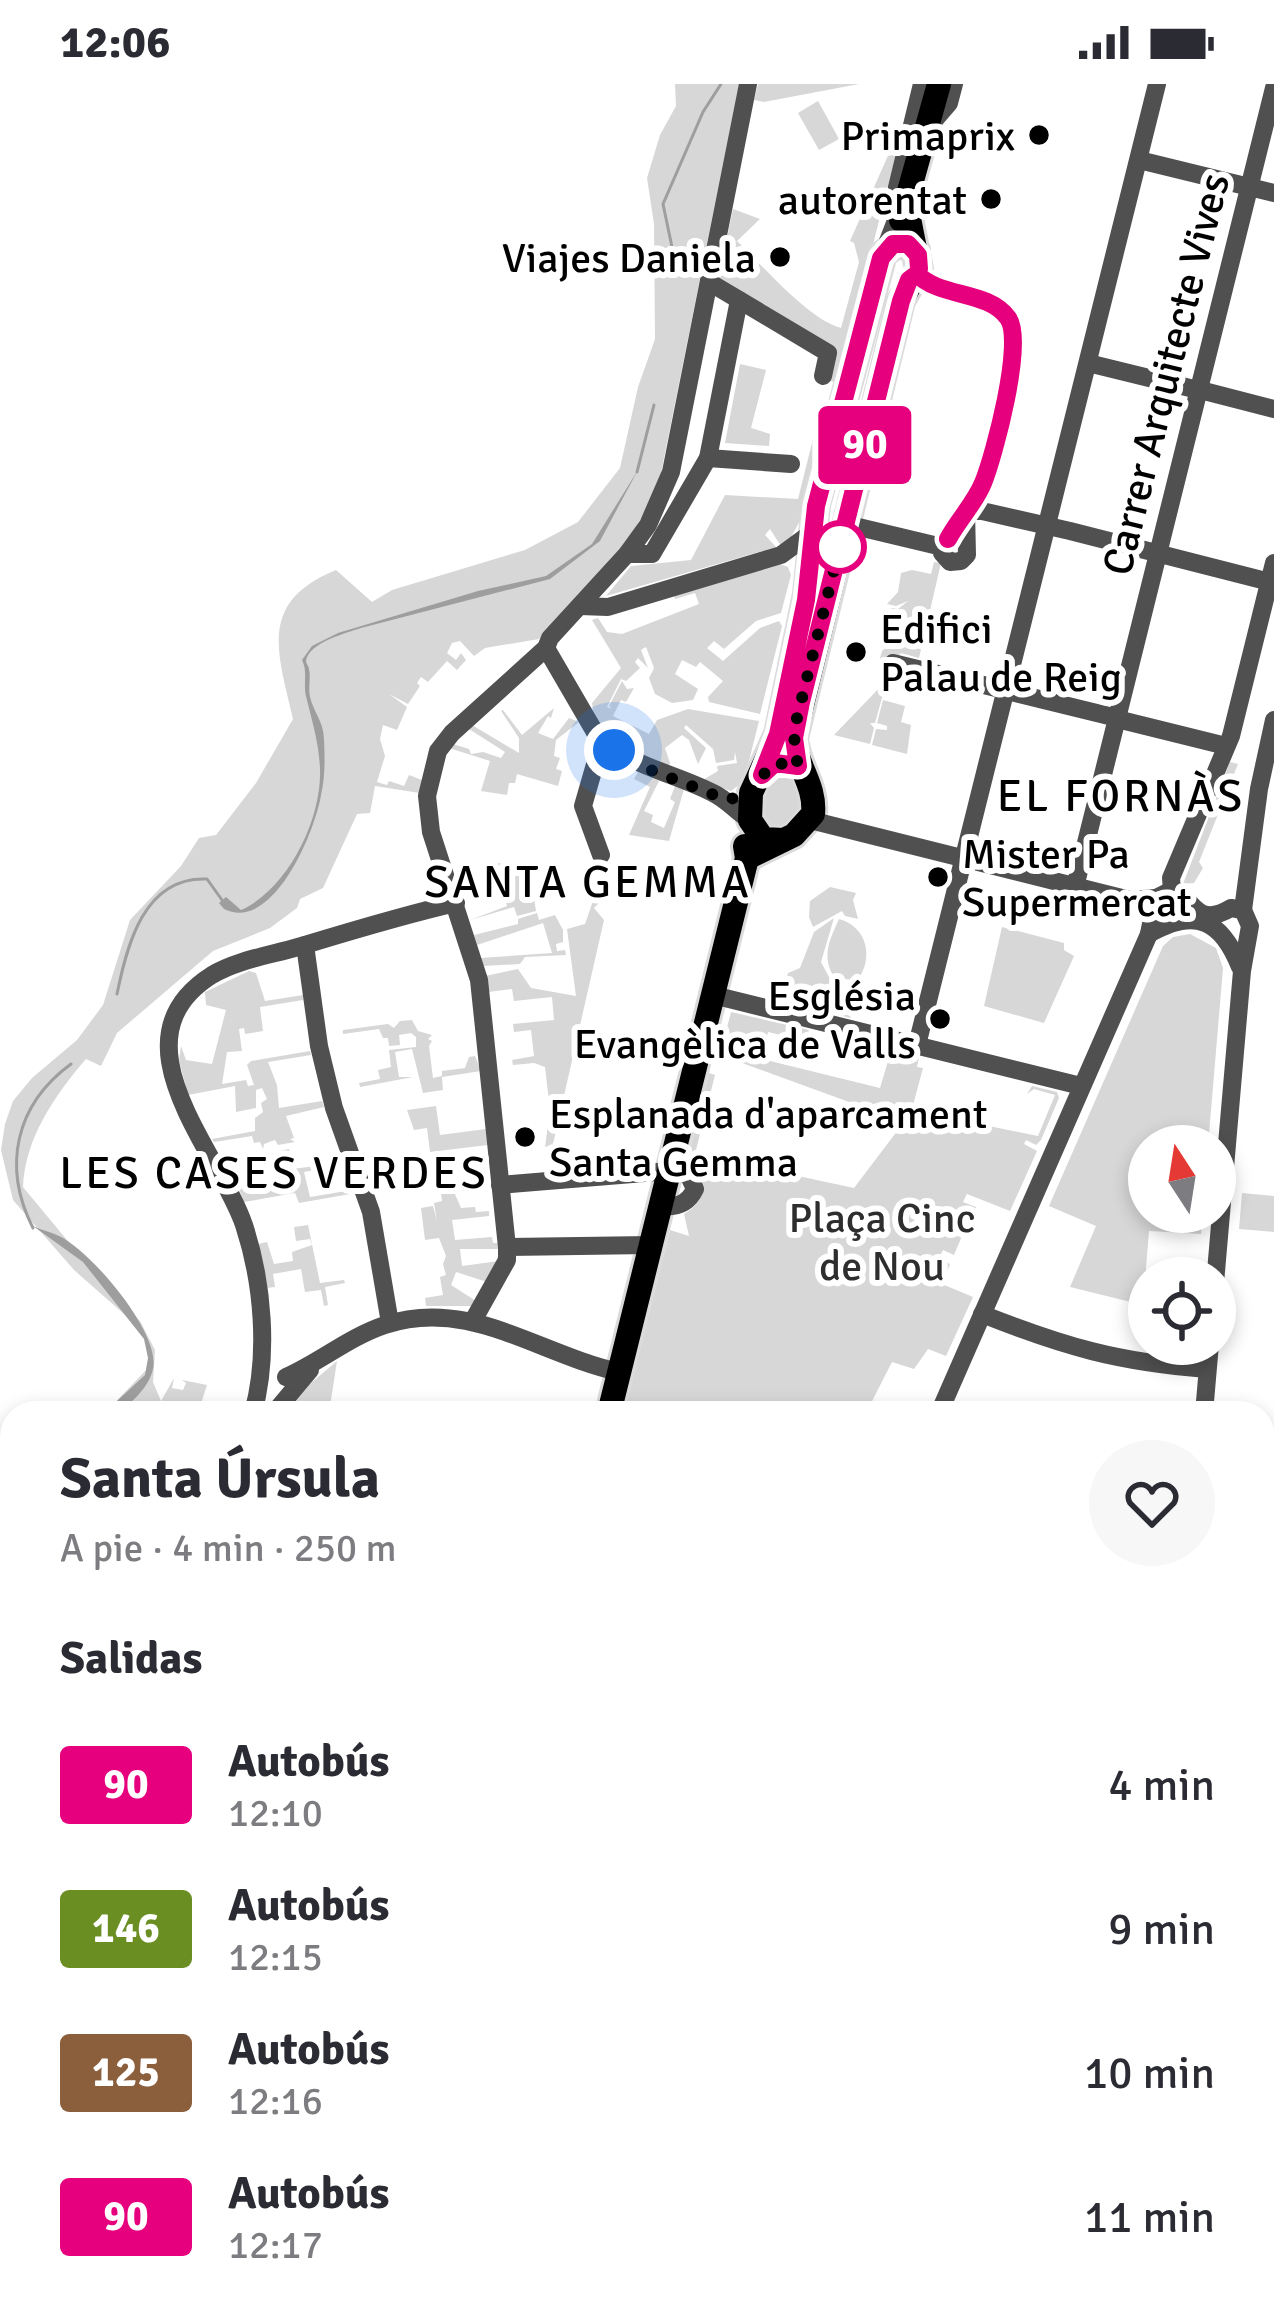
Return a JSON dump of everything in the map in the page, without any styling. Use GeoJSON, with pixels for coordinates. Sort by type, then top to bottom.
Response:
{"type":"FeatureCollection","features":[{"type":"Feature","properties":{"kind":"main road"},"geometry":{"type":"LineString","coordinates":[[612,1401],[747,857],[744,849],[752,824],[747,789],[778,734],[806,600],[811,532],[885,253],[907,208],[939,84]]}},
{"type":"Feature","properties":{"kind":"main road"},"geometry":{"type":"LineString","coordinates":[[747,857],[810,820],[814,802],[811,786],[798,766],[796,722],[901,301],[914,268],[907,208]]}},
{"type":"Feature","properties":{"kind":"main road"},"geometry":{"type":"LineString","coordinates":[[885,253],[903,243],[914,268]]}},
{"type":"Feature","properties":{"kind":"main road"},"geometry":{"type":"LineString","coordinates":[[885,253],[890,280],[914,268]]}},
{"type":"Feature","properties":{"kind":"main road"},"geometry":{"type":"LineString","coordinates":[[747,789],[775,763],[798,766]]}},
{"type":"Feature","properties":{"kind":"main road"},"geometry":{"type":"LineString","coordinates":[[752,824],[763,839],[783,840]]}},
{"type":"Feature","properties":{"kind":"street"},"geometry":{"type":"LineString","coordinates":[[474,1319],[506,1255],[500,1185],[479,981],[429,823],[427,796],[437,753],[452,733],[546,648],[648,525],[670,472],[748,84]]}},
{"type":"Feature","properties":{"kind":"street"},"geometry":{"type":"LineString","coordinates":[[885,253],[922,84]]}},
{"type":"Feature","properties":{"kind":"street"},"geometry":{"type":"LineString","coordinates":[[928,127],[949,104],[954,84]]}},
{"type":"Feature","properties":{"kind":"street"},"geometry":{"type":"LineString","coordinates":[[917,1045],[1157,84]]}},
{"type":"Feature","properties":{"kind":"street","name":"Carrer Arquitecte Vives"},"geometry":{"type":"LineString","coordinates":[[1076,886],[1274,88]]}},
{"type":"Feature","properties":{"kind":"street"},"geometry":{"type":"LineString","coordinates":[[1139,160],[1274,193]]}},
{"type":"Feature","properties":{"kind":"street"},"geometry":{"type":"LineString","coordinates":[[846,524],[947,545],[983,483],[1009,380],[1012,324],[996,307],[931,285],[914,268]]}},
{"type":"Feature","properties":{"kind":"street"},"geometry":{"type":"LineString","coordinates":[[709,282],[828,353],[823,376]]}},
{"type":"Feature","properties":{"kind":"street"},"geometry":{"type":"LineString","coordinates":[[627,554],[652,554],[708,458],[739,300]]}},
{"type":"Feature","properties":{"kind":"street"},"geometry":{"type":"LineString","coordinates":[[1092,364],[1274,409]]}},
{"type":"Feature","properties":{"kind":"street"},"geometry":{"type":"LineString","coordinates":[[708,458],[791,464]]}},
{"type":"Feature","properties":{"kind":"street"},"geometry":{"type":"LineString","coordinates":[[944,1401],[1149,934],[1168,909],[1171,878],[1231,736],[1273,576],[966,511]]}},
{"type":"Feature","properties":{"kind":"street"},"geometry":{"type":"LineString","coordinates":[[580,606],[608,607],[781,555],[811,532]]}},
{"type":"Feature","properties":{"kind":"street"},"geometry":{"type":"LineString","coordinates":[[781,555],[797,568],[806,600]]}},
{"type":"Feature","properties":{"kind":"street"},"geometry":{"type":"LineString","coordinates":[[546,648],[602,740],[634,762],[747,789]]}},
{"type":"Feature","properties":{"kind":"street"},"geometry":{"type":"LineString","coordinates":[[892,663],[1218,744]]}},
{"type":"Feature","properties":{"kind":"street"},"geometry":{"type":"LineString","coordinates":[[1217,1257],[1242,971],[1235,925],[1274,720]]}},
{"type":"Feature","properties":{"kind":"street"},"geometry":{"type":"LineString","coordinates":[[601,855],[583,806],[602,740]]}},
{"type":"Feature","properties":{"kind":"street"},"geometry":{"type":"LineString","coordinates":[[810,820],[1235,925],[1274,928]]}},
{"type":"Feature","properties":{"kind":"street"},"geometry":{"type":"LineString","coordinates":[[256,1401],[263,1375],[257,1289],[246,1233],[172,1076],[169,1044],[178,1011],[211,976],[376,921],[456,903]]}},
{"type":"Feature","properties":{"kind":"street"},"geometry":{"type":"LineString","coordinates":[[305,945],[319,1046],[334,1108],[371,1211],[390,1323]]}},
{"type":"Feature","properties":{"kind":"street"},"geometry":{"type":"LineString","coordinates":[[713,995],[1082,1086]]}},
{"type":"Feature","properties":{"kind":"street"},"geometry":{"type":"LineString","coordinates":[[500,1185],[669,1172]]}},
{"type":"Feature","properties":{"kind":"street"},"geometry":{"type":"LineString","coordinates":[[506,1255],[650,1244]]}},
{"type":"Feature","properties":{"kind":"street"},"geometry":{"type":"LineString","coordinates":[[982,1314],[1082,1351],[1208,1369]]}},
{"type":"Feature","properties":{"kind":"street"},"geometry":{"type":"LineString","coordinates":[[263,1375],[274,1372],[282,1397],[339,1346],[390,1323],[438,1316],[474,1319],[547,1351],[619,1372]]}},
{"type":"Feature","properties":{"kind":"street"},"geometry":{"type":"LineString","coordinates":[[1205,1401],[1208,1365]]}},
{"type":"Feature","properties":{"kind":"green space"},"geometry":{"type":"Polygon","coordinates":[[[675,84],[739,84],[660,478],[644,514],[618,555],[539,639],[485,648],[474,656],[460,641],[452,643],[447,653],[456,660],[461,653],[466,660],[457,670],[447,661],[428,682],[421,677],[408,704],[389,694],[407,707],[397,730],[383,725],[380,739],[385,756],[377,782],[404,786],[409,775],[422,780],[420,793],[375,786],[370,813],[357,814],[323,888],[300,899],[297,908],[270,928],[213,951],[117,1033],[101,1066],[86,1059],[53,1102],[36,1134],[23,1187],[140,1321],[155,1350],[153,1382],[161,1401],[116,1401],[148,1368],[149,1353],[141,1329],[74,1270],[13,1200],[1,1150],[13,1101],[77,1040],[103,1005],[130,920],[181,866],[199,838],[216,835],[256,783],[293,719],[279,632],[294,598],[336,570],[372,602],[392,590],[525,550],[578,522],[620,468],[638,387],[655,339],[654,224],[647,178],[660,135],[676,106],[675,84]]]}},
{"type":"Feature","properties":{"kind":"green space"},"geometry":{"type":"Polygon","coordinates":[[[758,84],[859,84],[764,102],[754,100],[758,84]]]}},
{"type":"Feature","properties":{"kind":"green space"},"geometry":{"type":"Polygon","coordinates":[[[818,101],[839,139],[819,150],[798,113],[818,101]]]}},
{"type":"Feature","properties":{"kind":"green space"},"geometry":{"type":"Polygon","coordinates":[[[896,125],[903,126],[838,383],[827,380],[835,349],[719,277],[733,209],[760,219],[737,241],[801,304],[841,328],[859,262],[850,241],[899,131],[896,125]]]}},
{"type":"Feature","properties":{"kind":"green space"},"geometry":{"type":"Polygon","coordinates":[[[740,364],[766,370],[751,428],[770,434],[769,446],[725,443],[740,364]]]}},
{"type":"Feature","properties":{"kind":"green space"},"geometry":{"type":"Polygon","coordinates":[[[822,403],[833,405],[808,507],[787,544],[781,546],[770,529],[765,535],[776,547],[606,596],[631,566],[691,560],[725,495],[798,499],[822,403]]]}},
{"type":"Feature","properties":{"kind":"green space"},"geometry":{"type":"Polygon","coordinates":[[[934,562],[941,563],[919,658],[901,653],[888,667],[878,665],[882,651],[891,643],[884,646],[880,632],[892,629],[897,637],[894,642],[920,612],[899,635],[894,628],[897,614],[891,608],[908,601],[887,604],[898,592],[901,573],[931,574],[934,562]]]}},
{"type":"Feature","properties":{"kind":"green space"},"geometry":{"type":"Polygon","coordinates":[[[780,564],[791,575],[781,613],[756,621],[724,649],[714,641],[707,648],[723,661],[760,628],[779,621],[782,626],[760,714],[709,702],[708,697],[723,681],[700,662],[696,667],[682,660],[675,674],[698,689],[693,700],[672,703],[655,694],[649,678],[654,668],[646,647],[641,650],[648,668],[638,658],[635,662],[640,668],[626,681],[621,679],[607,707],[612,709],[609,706],[622,681],[627,689],[634,688],[613,716],[649,734],[657,720],[688,709],[759,721],[744,781],[731,791],[701,781],[718,771],[717,766],[737,763],[735,752],[734,760],[716,763],[713,749],[686,725],[706,748],[698,764],[689,740],[682,735],[665,748],[670,763],[667,770],[629,752],[595,724],[592,703],[621,668],[592,620],[598,618],[607,632],[622,634],[699,604],[695,593],[674,596],[780,564]]]}},
{"type":"Feature","properties":{"kind":"green space"},"geometry":{"type":"Polygon","coordinates":[[[887,680],[875,723],[870,723],[874,728],[870,744],[834,735],[887,680]]]}},
{"type":"Feature","properties":{"kind":"green space"},"geometry":{"type":"Polygon","coordinates":[[[883,700],[905,706],[901,722],[911,725],[907,754],[872,745],[876,729],[887,730],[877,723],[883,700]]]}},
{"type":"Feature","properties":{"kind":"green space"},"geometry":{"type":"Polygon","coordinates":[[[554,708],[538,733],[553,739],[569,718],[579,722],[556,740],[554,756],[560,758],[556,769],[562,771],[558,786],[517,774],[507,795],[481,791],[490,761],[449,748],[453,744],[471,754],[501,758],[505,752],[469,729],[472,725],[519,753],[519,738],[501,711],[522,735],[554,708]]]}},
{"type":"Feature","properties":{"kind":"green space"},"geometry":{"type":"Polygon","coordinates":[[[1230,762],[1238,764],[1199,862],[1203,868],[1194,883],[1183,884],[1230,762]]]}},
{"type":"Feature","properties":{"kind":"green space"},"geometry":{"type":"Polygon","coordinates":[[[638,772],[659,781],[644,811],[653,815],[651,822],[664,828],[675,802],[670,799],[675,786],[684,789],[669,841],[629,835],[650,787],[634,779],[638,772]]]}},
{"type":"Feature","properties":{"kind":"green space"},"geometry":{"type":"Polygon","coordinates":[[[780,772],[800,780],[803,814],[774,834],[761,802],[766,786],[780,772]]]}},
{"type":"Feature","properties":{"kind":"green space"},"geometry":{"type":"Polygon","coordinates":[[[506,861],[508,866],[523,862],[532,876],[525,886],[536,911],[517,916],[514,907],[470,920],[507,906],[488,867],[506,861]]]}},
{"type":"Feature","properties":{"kind":"green space"},"geometry":{"type":"Polygon","coordinates":[[[602,875],[602,900],[594,908],[604,920],[553,1144],[545,1147],[550,1110],[545,1067],[513,1065],[512,1060],[534,1056],[531,1030],[514,1032],[513,1024],[554,1020],[552,997],[514,1001],[512,989],[488,992],[485,976],[518,969],[531,988],[576,996],[567,929],[585,924],[602,875]]]}},
{"type":"Feature","properties":{"kind":"green space"},"geometry":{"type":"Polygon","coordinates":[[[830,887],[856,893],[858,919],[842,911],[813,927],[810,901],[830,887]]]}},
{"type":"Feature","properties":{"kind":"green space"},"geometry":{"type":"Polygon","coordinates":[[[537,913],[539,920],[555,915],[563,930],[557,951],[565,950],[566,955],[483,966],[480,958],[552,953],[543,923],[477,945],[474,935],[518,924],[518,919],[537,913]]]}},
{"type":"Feature","properties":{"kind":"green space"},"geometry":{"type":"Polygon","coordinates":[[[834,918],[821,962],[851,1018],[781,1001],[788,973],[800,968],[814,932],[834,918]]]}},
{"type":"Feature","properties":{"kind":"green space"},"geometry":{"type":"Polygon","coordinates":[[[839,919],[856,929],[865,945],[865,963],[857,981],[834,977],[830,969],[828,948],[839,919]]]}},
{"type":"Feature","properties":{"kind":"green space"},"geometry":{"type":"Polygon","coordinates":[[[1002,927],[1064,943],[1064,950],[1074,956],[1044,1023],[984,1006],[1002,927]]]}},
{"type":"Feature","properties":{"kind":"green space"},"geometry":{"type":"Polygon","coordinates":[[[1190,934],[1216,948],[1223,968],[1210,1125],[1128,1125],[1128,1233],[1149,1233],[1147,1257],[1128,1257],[1128,1301],[1070,1287],[1096,1226],[1049,1206],[1163,946],[1173,937],[1190,934]]]}},
{"type":"Feature","properties":{"kind":"green space"},"geometry":{"type":"Polygon","coordinates":[[[249,971],[256,973],[265,1001],[303,995],[303,1000],[260,1007],[263,1031],[245,1034],[244,1028],[239,1029],[242,1051],[227,1052],[222,1084],[246,1080],[248,1086],[254,1085],[247,1065],[251,1061],[310,1051],[311,1055],[268,1062],[279,1108],[322,1101],[324,1107],[286,1116],[294,1138],[290,1139],[295,1142],[278,1145],[275,1140],[263,1149],[252,1136],[212,1139],[255,1131],[255,1118],[267,1099],[262,1088],[256,1090],[256,1108],[236,1112],[235,1086],[188,1095],[179,1060],[181,1046],[186,1060],[212,1064],[226,1010],[206,1005],[205,992],[249,971]]]}},
{"type":"Feature","properties":{"kind":"green space","name":"Plaça Cinc de Nou"},"geometry":{"type":"Polygon","coordinates":[[[731,1012],[809,1030],[806,1041],[768,1032],[762,1059],[880,1088],[888,1061],[879,1058],[881,1048],[919,1058],[917,1067],[923,1068],[912,1109],[1038,1136],[1055,1095],[1034,1089],[1027,1094],[1032,1086],[1057,1092],[1059,1098],[1041,1140],[1036,1145],[1026,1140],[1024,1144],[1037,1151],[1010,1211],[967,1194],[963,1202],[976,1207],[967,1226],[954,1222],[951,1231],[962,1236],[954,1255],[943,1250],[939,1258],[950,1264],[942,1284],[973,1297],[946,1356],[928,1349],[914,1369],[892,1362],[872,1401],[627,1401],[670,1230],[689,1236],[684,1214],[701,1194],[701,1177],[687,1162],[709,1073],[715,1075],[695,1154],[854,1188],[904,1122],[720,1055],[731,1012]]]}},
{"type":"Feature","properties":{"kind":"green space"},"geometry":{"type":"Polygon","coordinates":[[[412,1020],[418,1031],[432,1035],[428,1039],[432,1041],[433,1078],[442,1076],[442,1071],[465,1068],[469,1057],[475,1056],[481,1071],[442,1077],[443,1090],[423,1093],[412,1049],[395,1052],[399,1077],[413,1077],[360,1087],[359,1083],[380,1079],[378,1070],[391,1067],[389,1050],[416,1047],[416,1037],[399,1035],[400,1045],[389,1046],[379,1029],[343,1034],[343,1030],[388,1024],[394,1028],[400,1021],[412,1020]]]}},
{"type":"Feature","properties":{"kind":"green space"},"geometry":{"type":"Polygon","coordinates":[[[436,1106],[440,1135],[486,1129],[488,1145],[430,1152],[427,1128],[414,1130],[407,1110],[436,1106]]]}},
{"type":"Feature","properties":{"kind":"green space"},"geometry":{"type":"Polygon","coordinates":[[[289,1149],[293,1169],[345,1164],[304,1172],[310,1197],[346,1191],[345,1182],[351,1181],[356,1193],[299,1203],[295,1193],[244,1202],[237,1184],[245,1181],[250,1194],[280,1182],[269,1162],[289,1149]]]}},
{"type":"Feature","properties":{"kind":"green space"},"geometry":{"type":"Polygon","coordinates":[[[454,1192],[461,1208],[489,1211],[489,1216],[452,1220],[455,1240],[492,1237],[499,1249],[460,1249],[462,1266],[499,1261],[487,1282],[456,1272],[451,1285],[476,1301],[472,1306],[426,1306],[425,1298],[443,1295],[440,1277],[446,1275],[446,1256],[439,1238],[425,1240],[421,1208],[433,1206],[437,1221],[434,1203],[442,1201],[441,1193],[454,1192]]]}},
{"type":"Feature","properties":{"kind":"green space"},"geometry":{"type":"Polygon","coordinates":[[[1242,1193],[1274,1196],[1274,1232],[1239,1229],[1242,1193]]]}},
{"type":"Feature","properties":{"kind":"green space"},"geometry":{"type":"Polygon","coordinates":[[[308,1225],[320,1283],[345,1283],[325,1287],[328,1305],[324,1306],[321,1290],[305,1292],[301,1269],[273,1274],[275,1287],[267,1288],[258,1244],[267,1242],[274,1264],[293,1261],[292,1252],[312,1245],[310,1239],[296,1241],[294,1227],[308,1225]]]}},
{"type":"Feature","properties":{"kind":"green space"},"geometry":{"type":"Polygon","coordinates":[[[337,1361],[331,1401],[296,1401],[337,1361]]]}},
{"type":"Feature","properties":{"kind":"green space"},"geometry":{"type":"Polygon","coordinates":[[[174,1378],[172,1388],[183,1390],[186,1383],[182,1380],[207,1385],[202,1401],[161,1401],[174,1378]]]}},
{"type":"Feature","properties":{"kind":"shaded area"},"geometry":{"type":"Polygon","coordinates":[[[638,470],[600,541],[550,579],[361,628],[329,639],[309,654],[310,697],[324,734],[317,812],[301,854],[275,893],[259,907],[242,913],[224,909],[219,903],[226,897],[241,910],[273,886],[308,830],[320,769],[302,660],[312,646],[338,633],[478,591],[546,576],[592,544],[638,470]]]}},
{"type":"Feature","properties":{"kind":"shaded area"},"geometry":{"type":"Polygon","coordinates":[[[33,1226],[59,1236],[88,1258],[135,1315],[153,1354],[153,1369],[132,1401],[117,1401],[145,1375],[144,1339],[83,1262],[33,1226]]]}},
{"type":"Feature","properties":{"kind":"waterway"},"geometry":{"type":"LineString","coordinates":[[672,247],[663,204],[703,112],[721,84]]}},
{"type":"Feature","properties":{"kind":"waterway"},"geometry":{"type":"LineString","coordinates":[[637,472],[654,405]]}},
{"type":"Feature","properties":{"kind":"waterway"},"geometry":{"type":"LineString","coordinates":[[117,994],[133,935],[153,901],[185,881],[207,879],[222,900]]}},
{"type":"Feature","properties":{"kind":"waterway"},"geometry":{"type":"LineString","coordinates":[[33,1228],[18,1182],[19,1138],[37,1098],[71,1064]]}},
{"type":"Feature","properties":{"kind":"bus line","name":"90"},"geometry":{"type":"LineString","coordinates":[[919,269],[918,255],[908,244],[893,244],[881,258],[816,506],[806,600],[778,734],[762,775],[783,761],[798,766],[794,738],[801,702],[901,301],[909,280],[917,274],[931,285],[996,307],[1008,317],[1014,335],[1009,380],[983,483],[948,539]]}},
{"type":"Feature","properties":{"kind":"place","name":"Primaprix"},"geometry":{"type":"Point","coordinates":[1039,135]}},
{"type":"Feature","properties":{"kind":"place","name":"autorentat"},"geometry":{"type":"Point","coordinates":[991,199]}},
{"type":"Feature","properties":{"kind":"place","name":"Viajes Daniela"},"geometry":{"type":"Point","coordinates":[780,257]}},
{"type":"Feature","properties":{"kind":"place","name":"Edifici Palau de Reig"},"geometry":{"type":"Point","coordinates":[856,652]}},
{"type":"Feature","properties":{"kind":"place","name":"Mister Pa Supermercat"},"geometry":{"type":"Point","coordinates":[938,877]}},
{"type":"Feature","properties":{"kind":"place","name":"Església Evangèlica de Valls"},"geometry":{"type":"Point","coordinates":[940,1019]}},
{"type":"Feature","properties":{"kind":"place","name":"Esplanada d'aparcament Santa Gemma"},"geometry":{"type":"Point","coordinates":[525,1137]}},
{"type":"Feature","properties":{"kind":"district","name":"EL FORNÀS"},"geometry":{"type":"Point","coordinates":[1121,795]}},
{"type":"Feature","properties":{"kind":"district","name":"SANTA GEMMA"},"geometry":{"type":"Point","coordinates":[588,881]}},
{"type":"Feature","properties":{"kind":"district","name":"LES CASES VERDES"},"geometry":{"type":"Point","coordinates":[274,1172]}},
{"type":"Feature","properties":{"kind":"route"},"geometry":{"type":"LineString","coordinates":[[614,750],[648,769],[727,800],[751,793],[775,763],[798,766],[796,722],[842,538],[840,547]]}}]}
